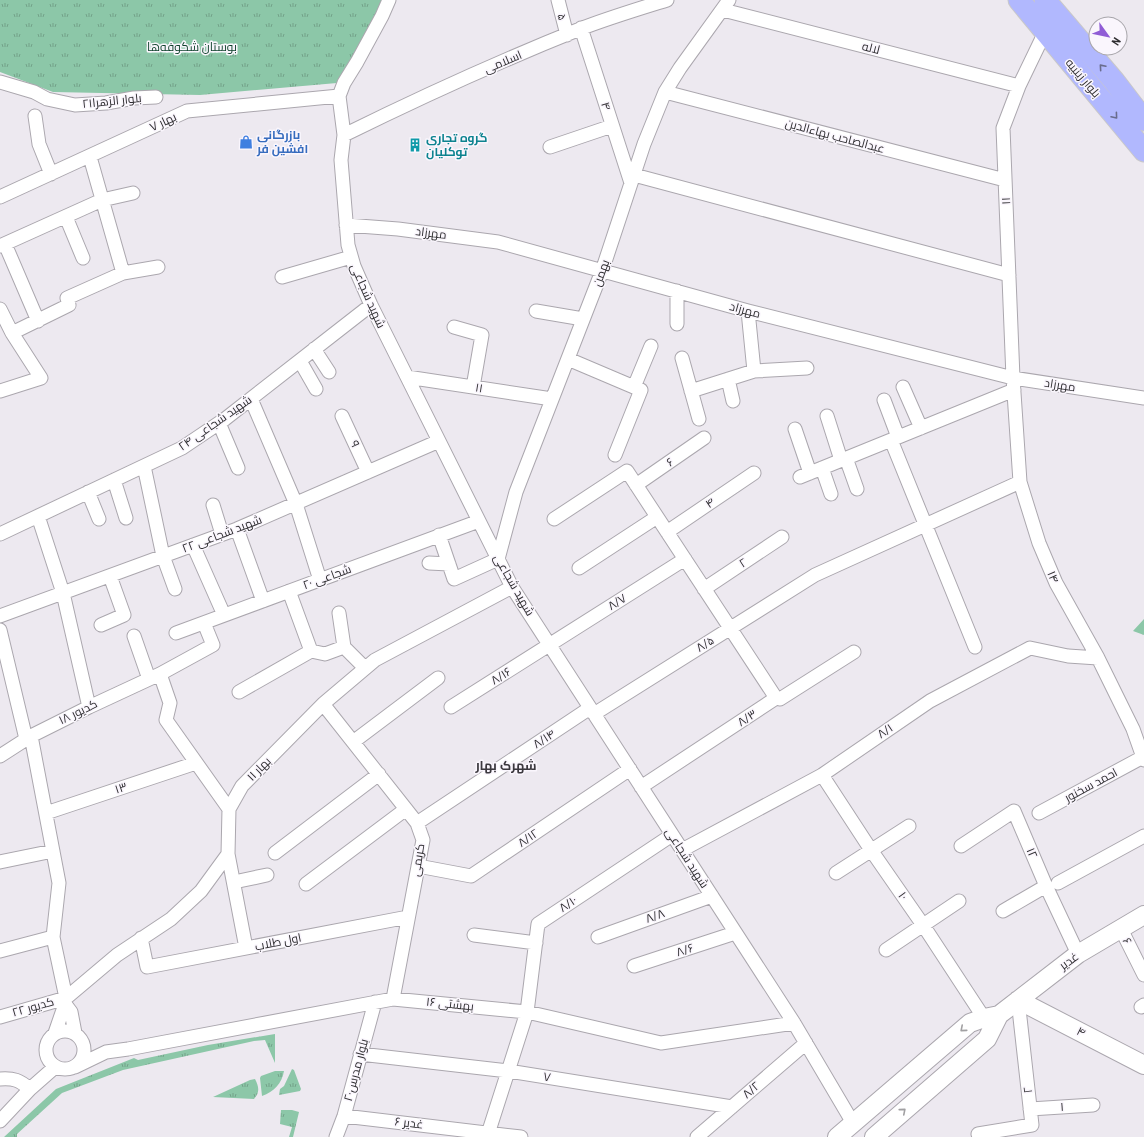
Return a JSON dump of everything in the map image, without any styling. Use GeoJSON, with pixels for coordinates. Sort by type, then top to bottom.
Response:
{"type":"FeatureCollection","features":[{"type":"Feature","properties":{"kind":"main road","name":"بلوار زینبیه"},"geometry":{"type":"LineString","coordinates":[[1019,0],[1140,145]]}},
{"type":"Feature","properties":{"kind":"main road","name":"بلوار زینبیه"},"geometry":{"type":"LineString","coordinates":[[1045,0],[1114,81],[1144,120]]}},
{"type":"Feature","properties":{"kind":"street","name":"شهید شجاعی"},"geometry":{"type":"LineString","coordinates":[[389,0],[382,16],[344,83],[340,96],[344,135],[341,160],[346,225],[348,246],[354,266],[406,377],[440,441],[512,588],[794,1023],[853,1123]]}},
{"type":"Feature","properties":{"kind":"street","name":"۵"},"geometry":{"type":"LineString","coordinates":[[558,0],[567,34]]}},
{"type":"Feature","properties":{"kind":"street","name":"اسلامی"},"geometry":{"type":"LineString","coordinates":[[344,135],[392,111],[581,28],[648,3],[667,0]]}},
{"type":"Feature","properties":{"kind":"street","name":"لاله"},"geometry":{"type":"LineString","coordinates":[[726,5],[1019,86]]}},
{"type":"Feature","properties":{"kind":"street","name":"بهمن"},"geometry":{"type":"LineString","coordinates":[[498,559],[516,492],[602,271],[644,144],[665,92],[680,68],[726,5]]}},
{"type":"Feature","properties":{"kind":"street","name":"۴"},"geometry":{"type":"LineString","coordinates":[[581,28],[612,126],[633,179]]}},
{"type":"Feature","properties":{"kind":"street","name":"۱۱"},"geometry":{"type":"LineString","coordinates":[[1013,384],[1003,128],[1019,86],[1045,32]]}},
{"type":"Feature","properties":{"kind":"street","name":"بلوار الزهرا۲۱"},"geometry":{"type":"LineString","coordinates":[[0,82],[34,92],[47,99],[75,105],[156,97]]}},
{"type":"Feature","properties":{"kind":"street","name":"عبدالصاحب بهاءالدین"},"geometry":{"type":"LineString","coordinates":[[665,92],[1005,180]]}},
{"type":"Feature","properties":{"kind":"street","name":"بهار ۷"},"geometry":{"type":"LineString","coordinates":[[0,197],[90,157],[187,111],[340,96]]}},
{"type":"Feature","properties":{"kind":"street"},"geometry":{"type":"LineString","coordinates":[[35,116],[39,144],[51,174]]}},
{"type":"Feature","properties":{"kind":"street"},"geometry":{"type":"LineString","coordinates":[[550,147],[612,126]]}},
{"type":"Feature","properties":{"kind":"street","name":"بلوار زینبیه"},"geometry":{"type":"LineString","coordinates":[[1140,145],[1144,158]]}},
{"type":"Feature","properties":{"kind":"street"},"geometry":{"type":"LineString","coordinates":[[90,157],[123,273]]}},
{"type":"Feature","properties":{"kind":"street"},"geometry":{"type":"LineString","coordinates":[[633,179],[1009,275]]}},
{"type":"Feature","properties":{"kind":"street"},"geometry":{"type":"LineString","coordinates":[[38,321],[3,245],[102,200],[133,193]]}},
{"type":"Feature","properties":{"kind":"street"},"geometry":{"type":"LineString","coordinates":[[66,217],[82,258]]}},
{"type":"Feature","properties":{"kind":"street","name":"مهرزاد"},"geometry":{"type":"LineString","coordinates":[[346,225],[398,229],[498,242],[1013,384],[1144,398]]}},
{"type":"Feature","properties":{"kind":"street"},"geometry":{"type":"LineString","coordinates":[[282,277],[351,257]]}},
{"type":"Feature","properties":{"kind":"street"},"geometry":{"type":"LineString","coordinates":[[12,333],[69,306],[67,298],[123,273],[158,267]]}},
{"type":"Feature","properties":{"kind":"street"},"geometry":{"type":"LineString","coordinates":[[677,291],[677,324]]}},
{"type":"Feature","properties":{"kind":"street","name":"شهید شجاعی ۲۴"},"geometry":{"type":"LineString","coordinates":[[0,534],[182,448],[251,399],[371,305]]}},
{"type":"Feature","properties":{"kind":"street"},"geometry":{"type":"LineString","coordinates":[[0,309],[12,333],[41,378],[0,391]]}},
{"type":"Feature","properties":{"kind":"street"},"geometry":{"type":"LineString","coordinates":[[748,311],[754,371]]}},
{"type":"Feature","properties":{"kind":"street"},"geometry":{"type":"LineString","coordinates":[[536,312],[583,319]]}},
{"type":"Feature","properties":{"kind":"street"},"geometry":{"type":"LineString","coordinates":[[454,327],[482,336],[473,387]]}},
{"type":"Feature","properties":{"kind":"street"},"geometry":{"type":"LineString","coordinates":[[634,387],[651,346]]}},
{"type":"Feature","properties":{"kind":"street"},"geometry":{"type":"LineString","coordinates":[[314,349],[329,372]]}},
{"type":"Feature","properties":{"kind":"street"},"geometry":{"type":"LineString","coordinates":[[682,358],[698,419]]}},
{"type":"Feature","properties":{"kind":"street"},"geometry":{"type":"LineString","coordinates":[[568,359],[641,390],[615,455]]}},
{"type":"Feature","properties":{"kind":"street"},"geometry":{"type":"LineString","coordinates":[[300,360],[316,389]]}},
{"type":"Feature","properties":{"kind":"street"},"geometry":{"type":"LineString","coordinates":[[691,391],[754,371],[806,368]]}},
{"type":"Feature","properties":{"kind":"street","name":"۱۱"},"geometry":{"type":"LineString","coordinates":[[406,377],[552,399]]}},
{"type":"Feature","properties":{"kind":"street"},"geometry":{"type":"LineString","coordinates":[[728,379],[733,401]]}},
{"type":"Feature","properties":{"kind":"street"},"geometry":{"type":"LineString","coordinates":[[811,472],[921,428],[1013,384]]}},
{"type":"Feature","properties":{"kind":"street","name":"۱۴"},"geometry":{"type":"LineString","coordinates":[[1013,384],[1020,482],[1039,543],[1056,583],[1098,658],[1133,729],[1144,759]]}},
{"type":"Feature","properties":{"kind":"street"},"geometry":{"type":"LineString","coordinates":[[903,387],[921,428]]}},
{"type":"Feature","properties":{"kind":"street"},"geometry":{"type":"LineString","coordinates":[[251,399],[296,504],[320,580]]}},
{"type":"Feature","properties":{"kind":"street"},"geometry":{"type":"LineString","coordinates":[[884,400],[894,438],[925,525],[975,647]]}},
{"type":"Feature","properties":{"kind":"street","name":"۹"},"geometry":{"type":"LineString","coordinates":[[342,416],[368,472]]}},
{"type":"Feature","properties":{"kind":"street"},"geometry":{"type":"LineString","coordinates":[[827,416],[857,489]]}},
{"type":"Feature","properties":{"kind":"street"},"geometry":{"type":"LineString","coordinates":[[219,423],[238,468]]}},
{"type":"Feature","properties":{"kind":"street"},"geometry":{"type":"LineString","coordinates":[[795,429],[811,472],[831,494]]}},
{"type":"Feature","properties":{"kind":"street","name":"۶"},"geometry":{"type":"LineString","coordinates":[[636,485],[704,438]]}},
{"type":"Feature","properties":{"kind":"street","name":"شهید شجاعی ۲۲"},"geometry":{"type":"LineString","coordinates":[[0,616],[237,529],[440,441]]}},
{"type":"Feature","properties":{"kind":"street"},"geometry":{"type":"LineString","coordinates":[[144,466],[163,556],[175,589]]}},
{"type":"Feature","properties":{"kind":"street"},"geometry":{"type":"LineString","coordinates":[[554,519],[627,471],[776,698]]}},
{"type":"Feature","properties":{"kind":"street","name":"۴"},"geometry":{"type":"LineString","coordinates":[[667,532],[754,473]]}},
{"type":"Feature","properties":{"kind":"street"},"geometry":{"type":"LineString","coordinates":[[114,480],[126,518]]}},
{"type":"Feature","properties":{"kind":"street","name":"۸/۵"},"geometry":{"type":"LineString","coordinates":[[592,711],[730,628],[815,574],[1020,482]]}},
{"type":"Feature","properties":{"kind":"street"},"geometry":{"type":"LineString","coordinates":[[88,492],[99,519]]}},
{"type":"Feature","properties":{"kind":"street"},"geometry":{"type":"LineString","coordinates":[[213,505],[222,534]]}},
{"type":"Feature","properties":{"kind":"street"},"geometry":{"type":"LineString","coordinates":[[38,516],[63,593],[89,707]]}},
{"type":"Feature","properties":{"kind":"street"},"geometry":{"type":"LineString","coordinates":[[579,568],[657,517]]}},
{"type":"Feature","properties":{"kind":"street","name":"شجاعی ۲۰"},"geometry":{"type":"LineString","coordinates":[[176,633],[479,521]]}},
{"type":"Feature","properties":{"kind":"street"},"geometry":{"type":"LineString","coordinates":[[237,529],[263,601]]}},
{"type":"Feature","properties":{"kind":"street"},"geometry":{"type":"LineString","coordinates":[[439,535],[454,579],[498,559]]}},
{"type":"Feature","properties":{"kind":"street","name":"۲"},"geometry":{"type":"LineString","coordinates":[[704,589],[782,537]]}},
{"type":"Feature","properties":{"kind":"street"},"geometry":{"type":"LineString","coordinates":[[193,545],[224,615]]}},
{"type":"Feature","properties":{"kind":"street","name":"۸/۷"},"geometry":{"type":"LineString","coordinates":[[550,645],[684,559]]}},
{"type":"Feature","properties":{"kind":"street"},"geometry":{"type":"LineString","coordinates":[[429,563],[449,564]]}},
{"type":"Feature","properties":{"kind":"street"},"geometry":{"type":"LineString","coordinates":[[101,625],[124,614],[110,576]]}},
{"type":"Feature","properties":{"kind":"street","name":"بهار ۱۱"},"geometry":{"type":"LineString","coordinates":[[246,948],[228,854],[229,809],[242,786],[323,704],[375,660],[512,588]]}},
{"type":"Feature","properties":{"kind":"street"},"geometry":{"type":"LineString","coordinates":[[289,591],[311,650]]}},
{"type":"Feature","properties":{"kind":"street"},"geometry":{"type":"LineString","coordinates":[[339,612],[344,647],[365,668]]}},
{"type":"Feature","properties":{"kind":"street","name":"کدیور ۱۸"},"geometry":{"type":"LineString","coordinates":[[0,756],[29,737],[154,677],[213,645],[204,623]]}},
{"type":"Feature","properties":{"kind":"street"},"geometry":{"type":"LineString","coordinates":[[0,630],[6,680],[29,737],[46,813],[59,883],[53,937],[66,1001],[71,1012],[75,1033]]}},
{"type":"Feature","properties":{"kind":"street"},"geometry":{"type":"LineString","coordinates":[[134,636],[154,677],[170,703],[166,720],[229,809]]}},
{"type":"Feature","properties":{"kind":"street","name":"۸/۱۶"},"geometry":{"type":"LineString","coordinates":[[451,708],[550,645]]}},
{"type":"Feature","properties":{"kind":"street"},"geometry":{"type":"LineString","coordinates":[[239,692],[311,650],[325,654],[344,647]]}},
{"type":"Feature","properties":{"kind":"street","name":"۸/۱"},"geometry":{"type":"LineString","coordinates":[[682,850],[822,775],[930,701],[1030,648],[1068,656],[1098,658]]}},
{"type":"Feature","properties":{"kind":"street","name":"۸/۳"},"geometry":{"type":"LineString","coordinates":[[641,787],[776,698],[780,699],[854,652]]}},
{"type":"Feature","properties":{"kind":"street"},"geometry":{"type":"LineString","coordinates":[[353,742],[438,678]]}},
{"type":"Feature","properties":{"kind":"street","name":"کریمی"},"geometry":{"type":"LineString","coordinates":[[323,704],[417,823],[422,840],[393,999]]}},
{"type":"Feature","properties":{"kind":"street","name":"۸/۱۴"},"geometry":{"type":"LineString","coordinates":[[417,823],[592,711]]}},
{"type":"Feature","properties":{"kind":"street","name":"احمد سخنور"},"geometry":{"type":"LineString","coordinates":[[1038,813],[1144,759]]}},
{"type":"Feature","properties":{"kind":"street","name":"۱۳"},"geometry":{"type":"LineString","coordinates":[[46,813],[196,763]]}},
{"type":"Feature","properties":{"kind":"street","name":"۸/۱۲"},"geometry":{"type":"LineString","coordinates":[[418,866],[471,876],[630,769]]}},
{"type":"Feature","properties":{"kind":"street"},"geometry":{"type":"LineString","coordinates":[[275,853],[379,774]]}},
{"type":"Feature","properties":{"kind":"street","name":"۱۰"},"geometry":{"type":"LineString","coordinates":[[822,775],[871,850],[991,1016]]}},
{"type":"Feature","properties":{"kind":"street"},"geometry":{"type":"LineString","coordinates":[[306,884],[406,809]]}},
{"type":"Feature","properties":{"kind":"street","name":"۱۲"},"geometry":{"type":"LineString","coordinates":[[961,846],[1014,811],[1052,885],[1078,954]]}},
{"type":"Feature","properties":{"kind":"street"},"geometry":{"type":"LineString","coordinates":[[836,873],[909,826]]}},
{"type":"Feature","properties":{"kind":"street","name":"۸/۱۰"},"geometry":{"type":"LineString","coordinates":[[488,1135],[527,1012],[538,924],[672,835]]}},
{"type":"Feature","properties":{"kind":"street"},"geometry":{"type":"LineString","coordinates":[[1004,912],[1144,836]]}},
{"type":"Feature","properties":{"kind":"street"},"geometry":{"type":"LineString","coordinates":[[0,862],[53,851]]}},
{"type":"Feature","properties":{"kind":"street"},"geometry":{"type":"LineString","coordinates":[[106,1052],[68,1070],[61,1070],[50,1063],[46,1057],[45,1050],[46,1043],[55,1033],[66,1001],[117,955],[171,918],[201,891],[228,854]]}},
{"type":"Feature","properties":{"kind":"street"},"geometry":{"type":"LineString","coordinates":[[234,882],[267,874]]}},
{"type":"Feature","properties":{"kind":"street","name":"۸/۸"},"geometry":{"type":"LineString","coordinates":[[598,937],[712,896]]}},
{"type":"Feature","properties":{"kind":"street"},"geometry":{"type":"LineString","coordinates":[[886,950],[958,901]]}},
{"type":"Feature","properties":{"kind":"street","name":"غدیر"},"geometry":{"type":"LineString","coordinates":[[991,1016],[1018,1000],[1078,954],[1144,915]]}},
{"type":"Feature","properties":{"kind":"street","name":"اول طلاب"},"geometry":{"type":"LineString","coordinates":[[141,938],[147,966],[408,917]]}},
{"type":"Feature","properties":{"kind":"street","name":"۶"},"geometry":{"type":"LineString","coordinates":[[1121,929],[1144,976]]}},
{"type":"Feature","properties":{"kind":"street","name":"۸/۶"},"geometry":{"type":"LineString","coordinates":[[634,966],[735,933]]}},
{"type":"Feature","properties":{"kind":"street"},"geometry":{"type":"LineString","coordinates":[[474,935],[536,943]]}},
{"type":"Feature","properties":{"kind":"street"},"geometry":{"type":"LineString","coordinates":[[0,950],[53,937]]}},
{"type":"Feature","properties":{"kind":"street","name":"۱۶ بهشتی"},"geometry":{"type":"LineString","coordinates":[[106,1052],[393,999],[527,1012],[661,1043],[794,1023]]}},
{"type":"Feature","properties":{"kind":"street","name":"۴"},"geometry":{"type":"LineString","coordinates":[[1018,1000],[1144,1065]]}},
{"type":"Feature","properties":{"kind":"street","name":"۲"},"geometry":{"type":"LineString","coordinates":[[978,1134],[1032,1125],[1018,1000]]}},
{"type":"Feature","properties":{"kind":"street","name":"کدیور ۲۲"},"geometry":{"type":"LineString","coordinates":[[0,1017],[66,1001]]}},
{"type":"Feature","properties":{"kind":"street","name":"بلوار مدرس۲۰"},"geometry":{"type":"LineString","coordinates":[[336,1137],[344,1116],[374,1002]]}},
{"type":"Feature","properties":{"kind":"street"},"geometry":{"type":"LineString","coordinates":[[837,1137],[970,1023],[991,1016],[987,1038],[874,1137]]}},
{"type":"Feature","properties":{"kind":"street"},"geometry":{"type":"LineString","coordinates":[[55,1033],[68,1031],[75,1033],[80,1037],[83,1043],[83,1057],[80,1063],[75,1067]]}},
{"type":"Feature","properties":{"kind":"street"},"geometry":{"type":"LineString","coordinates":[[83,1043],[106,1052]]}},
{"type":"Feature","properties":{"kind":"street","name":"۸/۲"},"geometry":{"type":"LineString","coordinates":[[697,1137],[806,1043]]}},
{"type":"Feature","properties":{"kind":"street","name":"۷"},"geometry":{"type":"LineString","coordinates":[[360,1054],[508,1071],[732,1107]]}},
{"type":"Feature","properties":{"kind":"street"},"geometry":{"type":"LineString","coordinates":[[0,1120],[30,1089],[55,1067]]}},
{"type":"Feature","properties":{"kind":"street"},"geometry":{"type":"LineString","coordinates":[[0,1079],[10,1079],[21,1082],[30,1089]]}},
{"type":"Feature","properties":{"kind":"street","name":"۱"},"geometry":{"type":"LineString","coordinates":[[1030,1109],[1093,1105]]}},
{"type":"Feature","properties":{"kind":"street","name":"غدیر ۶"},"geometry":{"type":"LineString","coordinates":[[344,1116],[488,1135],[522,1137]]}},
{"type":"Feature","properties":{"kind":"green space","name":"بوستان شکوفه‌ها"},"geometry":{"type":"Polygon","coordinates":[[[0,0],[383,0],[379,11],[337,83],[200,95],[53,92],[0,72],[0,0]]]}},
{"type":"Feature","properties":{"kind":"green space"},"geometry":{"type":"Polygon","coordinates":[[[1144,619],[1144,635],[1133,631],[1144,619]]]}},
{"type":"Feature","properties":{"kind":"green space"},"geometry":{"type":"Polygon","coordinates":[[[275,1034],[275,1063],[265,1040],[254,1041],[123,1070],[62,1093],[17,1134],[17,1137],[4,1137],[56,1089],[134,1058],[138,1060],[208,1045],[275,1034]]]}},
{"type":"Feature","properties":{"kind":"green space"},"geometry":{"type":"Polygon","coordinates":[[[292,1069],[294,1070],[301,1089],[300,1091],[279,1095],[280,1089],[284,1086],[292,1069]]]}},
{"type":"Feature","properties":{"kind":"green space"},"geometry":{"type":"Polygon","coordinates":[[[275,1071],[284,1071],[279,1083],[274,1089],[262,1096],[261,1076],[275,1071]]]}},
{"type":"Feature","properties":{"kind":"green space"},"geometry":{"type":"Polygon","coordinates":[[[255,1079],[258,1089],[254,1099],[213,1097],[250,1080],[255,1079]]]}},
{"type":"Feature","properties":{"kind":"green space"},"geometry":{"type":"Polygon","coordinates":[[[281,1110],[292,1110],[299,1112],[293,1137],[289,1137],[292,1127],[280,1124],[281,1110]]]}},
{"type":"Feature","properties":{"kind":"place","name":"بازرگانی افشین فر"},"geometry":{"type":"Point","coordinates":[246,142]}},
{"type":"Feature","properties":{"kind":"place","name":"گروه تجاری توکلیان"},"geometry":{"type":"Point","coordinates":[415,145]}},
{"type":"Feature","properties":{"kind":"district","name":"شهرک بهار"},"geometry":{"type":"Point","coordinates":[506,765]}}]}
